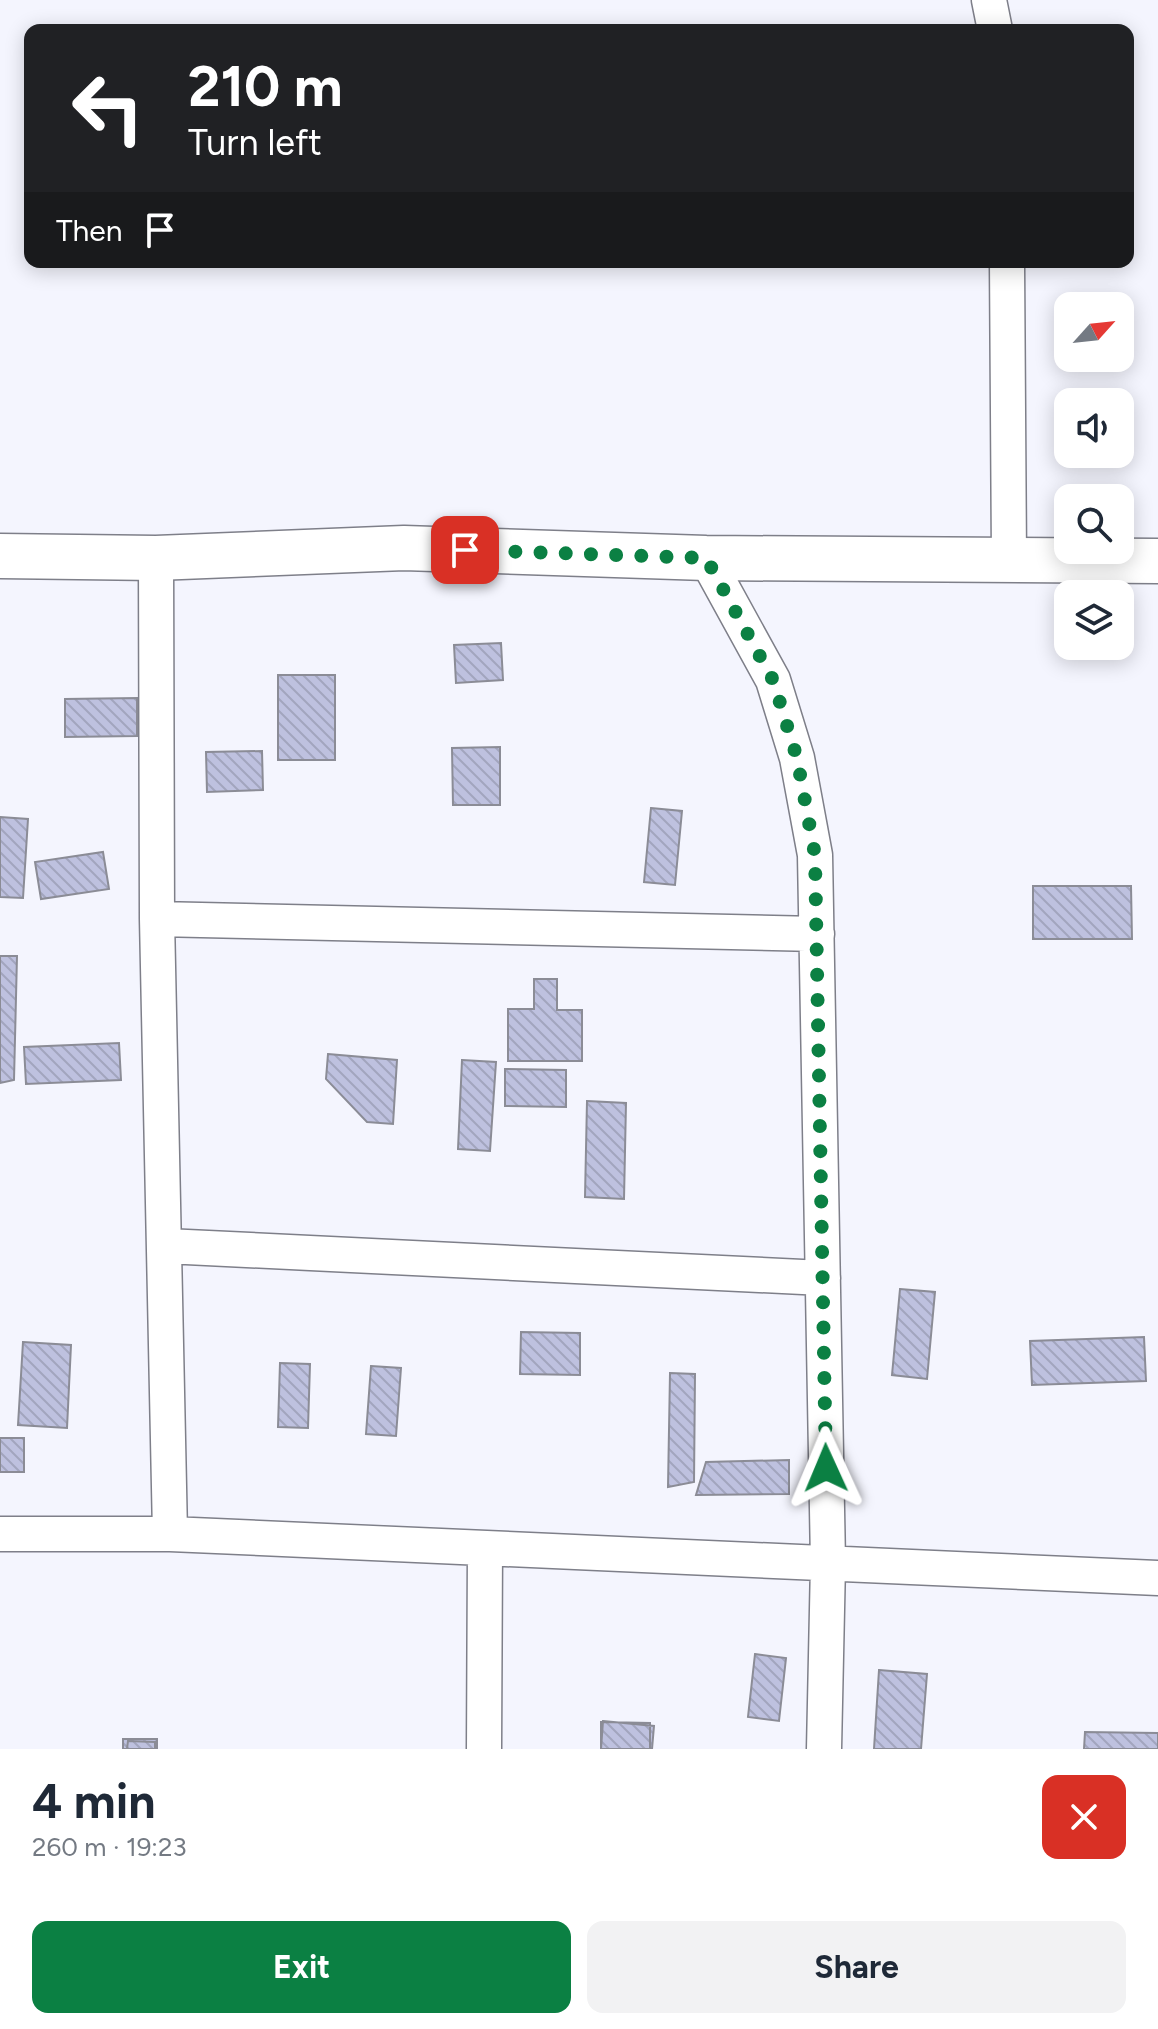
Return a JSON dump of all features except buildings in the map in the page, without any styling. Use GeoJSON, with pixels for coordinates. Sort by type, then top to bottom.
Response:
{"type":"FeatureCollection","features":[{"type":"Feature","properties":{"kind":"main road"},"geometry":{"type":"LineString","coordinates":[[0,556],[156,558],[404,548],[706,558],[1158,561]]}},
{"type":"Feature","properties":{"kind":"street"},"geometry":{"type":"LineString","coordinates":[[989,0],[994,24]]}},
{"type":"Feature","properties":{"kind":"street"},"geometry":{"type":"LineString","coordinates":[[1007,268],[1009,560]]}},
{"type":"Feature","properties":{"kind":"street"},"geometry":{"type":"LineString","coordinates":[[156,558],[157,919],[170,1534]]}},
{"type":"Feature","properties":{"kind":"street"},"geometry":{"type":"LineString","coordinates":[[706,558],[773,680],[797,758],[815,855],[828,1563],[824,1749]]}},
{"type":"Feature","properties":{"kind":"street"},"geometry":{"type":"LineString","coordinates":[[157,919],[817,934]]}},
{"type":"Feature","properties":{"kind":"street"},"geometry":{"type":"LineString","coordinates":[[166,1246],[823,1278]]}},
{"type":"Feature","properties":{"kind":"street"},"geometry":{"type":"LineString","coordinates":[[0,1534],[170,1534],[1158,1578]]}},
{"type":"Feature","properties":{"kind":"street"},"geometry":{"type":"LineString","coordinates":[[484,1749],[485,1548]]}},
{"type":"Feature","properties":{"kind":"route"},"geometry":{"type":"LineString","coordinates":[[465,550],[706,558],[773,680],[797,758],[815,855],[826,1468]]}}]}
